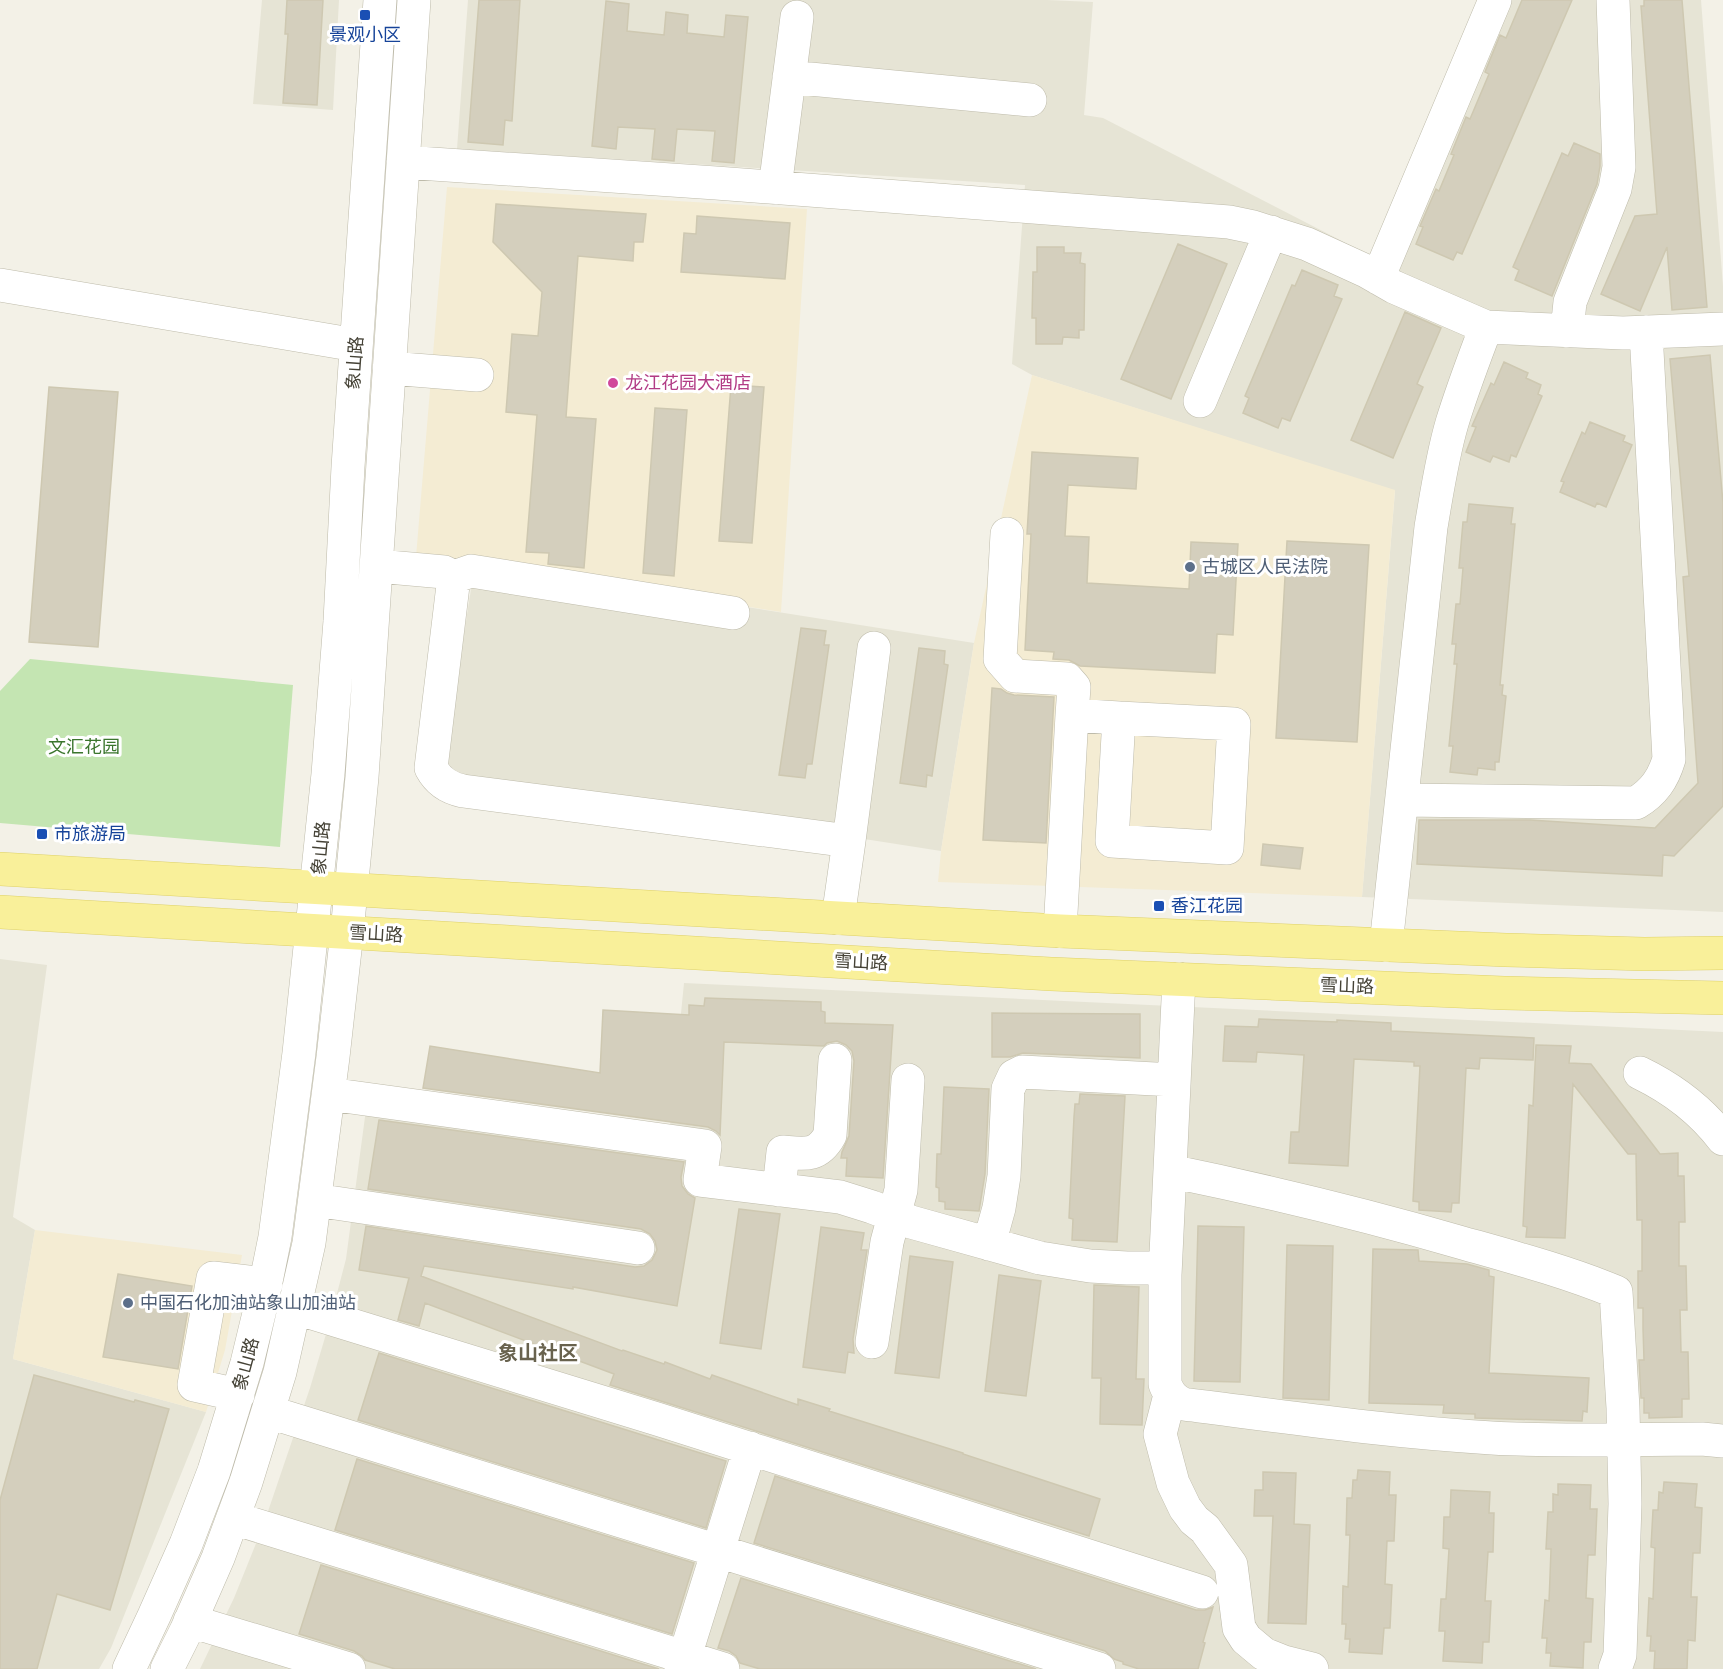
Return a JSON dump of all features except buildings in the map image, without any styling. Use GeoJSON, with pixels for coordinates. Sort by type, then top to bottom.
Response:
{"type":"FeatureCollection","features":[{"type":"Feature","properties":{"kind":"main road"},"geometry":{"type":"LineString","coordinates":[[0,869],[1060,931],[1644,954],[1723,953]]}},
{"type":"Feature","properties":{"kind":"main road","name":"雪山路"},"geometry":{"type":"LineString","coordinates":[[0,912],[1039,973],[1504,993],[1723,998]]}},
{"type":"Feature","properties":{"kind":"street","name":"象山路"},"geometry":{"type":"LineString","coordinates":[[129,1669],[186,1544],[214,1471],[238,1395],[275,1238],[299,1053],[328,774],[380,0]]}},
{"type":"Feature","properties":{"kind":"street","name":"象山路"},"geometry":{"type":"LineString","coordinates":[[167,1669],[218,1558],[246,1482],[269,1412],[296,1308],[309,1243],[347,932],[362,777],[414,0]]}},
{"type":"Feature","properties":{"kind":"street"},"geometry":{"type":"LineString","coordinates":[[1378,278],[1495,0]]}},
{"type":"Feature","properties":{"kind":"street"},"geometry":{"type":"LineString","coordinates":[[1567,331],[1570,302],[1615,189],[1619,167],[1613,0]]}},
{"type":"Feature","properties":{"kind":"street"},"geometry":{"type":"LineString","coordinates":[[776,188],[797,17]]}},
{"type":"Feature","properties":{"kind":"street"},"geometry":{"type":"LineString","coordinates":[[789,77],[1030,100]]}},
{"type":"Feature","properties":{"kind":"street"},"geometry":{"type":"LineString","coordinates":[[403,162],[1229,222],[1271,232],[1337,256],[1394,287],[1486,327],[1647,332],[1723,328]]}},
{"type":"Feature","properties":{"kind":"street"},"geometry":{"type":"LineString","coordinates":[[1200,401],[1271,232]]}},
{"type":"Feature","properties":{"kind":"street"},"geometry":{"type":"LineString","coordinates":[[0,285],[357,345]]}},
{"type":"Feature","properties":{"kind":"street"},"geometry":{"type":"LineString","coordinates":[[1386,945],[1431,527],[1452,425],[1467,376],[1486,327]]}},
{"type":"Feature","properties":{"kind":"street"},"geometry":{"type":"LineString","coordinates":[[1402,800],[1636,803],[1652,791],[1665,771],[1669,759],[1647,332]]}},
{"type":"Feature","properties":{"kind":"street"},"geometry":{"type":"LineString","coordinates":[[389,368],[477,375]]}},
{"type":"Feature","properties":{"kind":"street"},"geometry":{"type":"LineString","coordinates":[[1007,534],[1000,659],[1015,676],[1067,679],[1074,687],[1060,931]]}},
{"type":"Feature","properties":{"kind":"street"},"geometry":{"type":"LineString","coordinates":[[377,566],[444,572],[454,577],[471,571],[733,613]]}},
{"type":"Feature","properties":{"kind":"street"},"geometry":{"type":"LineString","coordinates":[[454,577],[431,768],[439,780],[446,785],[463,791],[849,841]]}},
{"type":"Feature","properties":{"kind":"street"},"geometry":{"type":"LineString","coordinates":[[838,918],[874,648]]}},
{"type":"Feature","properties":{"kind":"street"},"geometry":{"type":"LineString","coordinates":[[1072,715],[1234,724],[1227,848],[1112,842],[1119,718]]}},
{"type":"Feature","properties":{"kind":"street"},"geometry":{"type":"LineString","coordinates":[[1179,979],[1165,1268],[1165,1384],[1170,1395],[1183,1404],[1422,1433],[1517,1439],[1723,1441]]}},
{"type":"Feature","properties":{"kind":"street"},"geometry":{"type":"LineString","coordinates":[[779,1190],[783,1152],[806,1154],[813,1152],[826,1143],[830,1135],[835,1060]]}},
{"type":"Feature","properties":{"kind":"street"},"geometry":{"type":"LineString","coordinates":[[989,1244],[999,1208],[1004,1176],[1008,1089],[1014,1076],[1022,1072],[1174,1080]]}},
{"type":"Feature","properties":{"kind":"street"},"geometry":{"type":"LineString","coordinates":[[1640,1073],[1677,1093],[1694,1106],[1723,1139]]}},
{"type":"Feature","properties":{"kind":"street"},"geometry":{"type":"LineString","coordinates":[[872,1342],[887,1242],[901,1190],[908,1080]]}},
{"type":"Feature","properties":{"kind":"street"},"geometry":{"type":"LineString","coordinates":[[328,1094],[705,1146],[700,1180],[840,1197],[911,1222],[1040,1258],[1090,1266],[1165,1268]]}},
{"type":"Feature","properties":{"kind":"street"},"geometry":{"type":"LineString","coordinates":[[1170,1171],[1264,1191],[1411,1228],[1566,1274],[1616,1292],[1625,1504],[1620,1655],[1615,1669]]}},
{"type":"Feature","properties":{"kind":"street"},"geometry":{"type":"LineString","coordinates":[[315,1200],[638,1248]]}},
{"type":"Feature","properties":{"kind":"street"},"geometry":{"type":"LineString","coordinates":[[238,1395],[194,1385],[213,1278],[266,1284]]}},
{"type":"Feature","properties":{"kind":"street"},"geometry":{"type":"LineString","coordinates":[[296,1308],[1202,1592]]}},
{"type":"Feature","properties":{"kind":"street"},"geometry":{"type":"LineString","coordinates":[[1170,1395],[1160,1434],[1173,1483],[1185,1508],[1194,1520],[1206,1529],[1231,1565],[1239,1628],[1246,1639],[1264,1654],[1312,1669]]}},
{"type":"Feature","properties":{"kind":"street"},"geometry":{"type":"LineString","coordinates":[[269,1412],[1099,1669]]}},
{"type":"Feature","properties":{"kind":"street"},"geometry":{"type":"LineString","coordinates":[[683,1663],[750,1449]]}},
{"type":"Feature","properties":{"kind":"street"},"geometry":{"type":"LineString","coordinates":[[233,1518],[683,1663],[723,1669]]}},
{"type":"Feature","properties":{"kind":"street"},"geometry":{"type":"LineString","coordinates":[[190,1621],[349,1669]]}},
{"type":"Feature","properties":{"kind":"shaded area","name":"景观小区"},"geometry":{"type":"Polygon","coordinates":[[[262,0],[339,0],[333,110],[253,104],[262,0]]]}},
{"type":"Feature","properties":{"kind":"shaded area"},"geometry":{"type":"Polygon","coordinates":[[[468,0],[1047,0],[1093,2],[1084,115],[1103,118],[1373,257],[1484,0],[1701,0],[1723,286],[1723,912],[1362,897],[1395,491],[1032,375],[1012,364],[1025,185],[457,149],[468,0]]]}},
{"type":"Feature","properties":{"kind":"shaded area","name":"龙江花园大酒店"},"geometry":{"type":"Polygon","coordinates":[[[447,187],[807,209],[781,612],[475,564],[416,557],[447,187]]]}},
{"type":"Feature","properties":{"kind":"shaded area","name":"古城区人民法院"},"geometry":{"type":"Polygon","coordinates":[[[1032,375],[1395,490],[1362,897],[938,882],[974,643],[1032,375]]]}},
{"type":"Feature","properties":{"kind":"shaded area"},"geometry":{"type":"Polygon","coordinates":[[[475,564],[974,643],[941,851],[442,773],[475,564]]]}},
{"type":"Feature","properties":{"kind":"shaded area"},"geometry":{"type":"Polygon","coordinates":[[[0,959],[47,965],[13,1217],[35,1230],[13,1359],[206,1412],[111,1648],[99,1669],[0,1669],[0,959]]]}},
{"type":"Feature","properties":{"kind":"shaded area"},"geometry":{"type":"Polygon","coordinates":[[[684,983],[1723,1032],[1723,1669],[200,1669],[234,1598],[263,1526],[310,1388],[329,1324],[346,1259],[369,1087],[669,1135],[684,983]]]}},
{"type":"Feature","properties":{"kind":"shaded area","name":"中国石化加油站象山加油站"},"geometry":{"type":"Polygon","coordinates":[[[35,1230],[242,1255],[225,1350],[206,1412],[13,1359],[35,1230]]]}},
{"type":"Feature","properties":{"kind":"green space","name":"文汇花园"},"geometry":{"type":"Polygon","coordinates":[[[30,659],[293,685],[280,847],[0,823],[0,691],[30,659]]]}},
{"type":"Feature","properties":{"kind":"place","name":"景观小区"},"geometry":{"type":"Point","coordinates":[365,15]}},
{"type":"Feature","properties":{"kind":"place","name":"龙江花园大酒店"},"geometry":{"type":"Point","coordinates":[613,383]}},
{"type":"Feature","properties":{"kind":"place","name":"古城区人民法院"},"geometry":{"type":"Point","coordinates":[1190,567]}},
{"type":"Feature","properties":{"kind":"place","name":"市旅游局"},"geometry":{"type":"Point","coordinates":[42,834]}},
{"type":"Feature","properties":{"kind":"place","name":"香江花园"},"geometry":{"type":"Point","coordinates":[1159,906]}},
{"type":"Feature","properties":{"kind":"place","name":"中国石化加油站象山加油站"},"geometry":{"type":"Point","coordinates":[128,1303]}},
{"type":"Feature","properties":{"kind":"district","name":"象山社区"},"geometry":{"type":"Point","coordinates":[538,1353]}}]}
